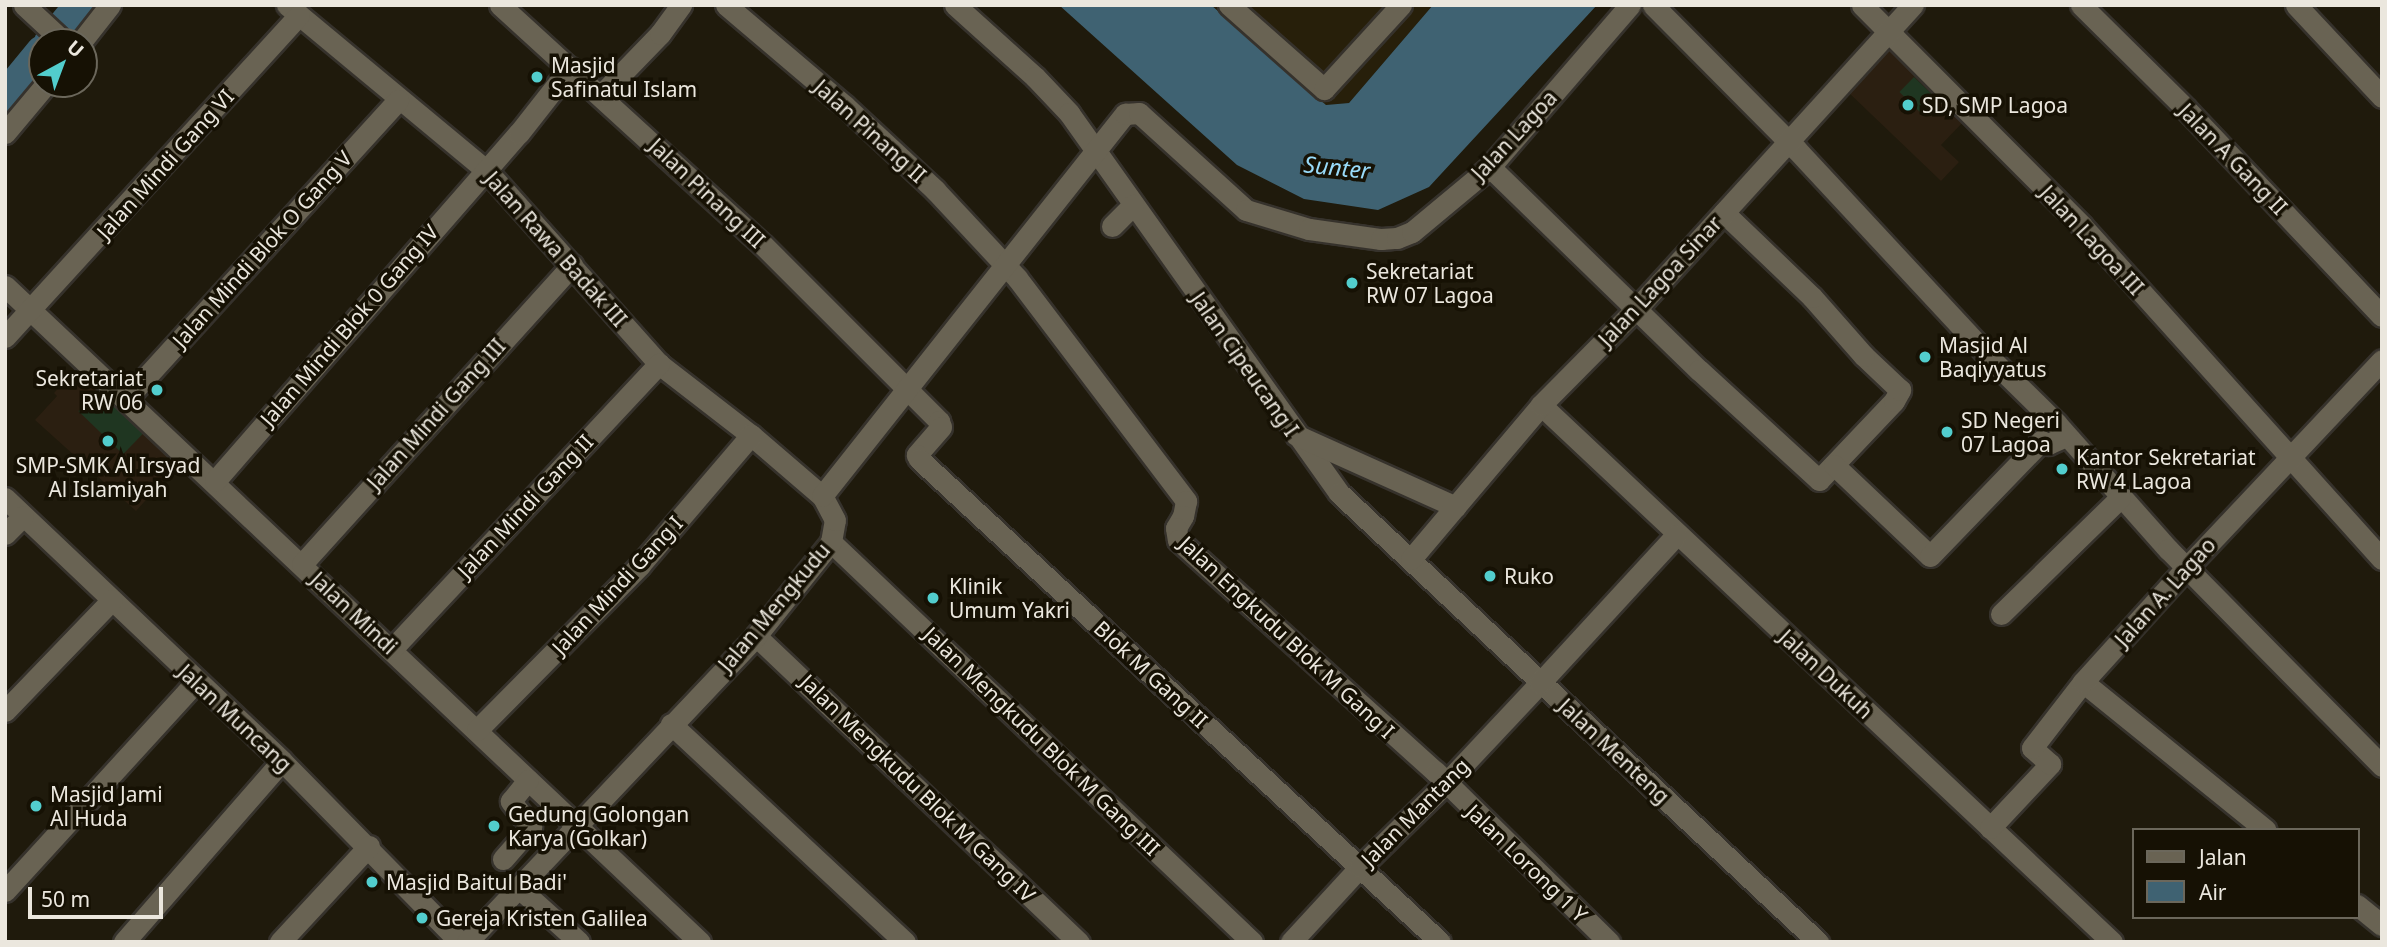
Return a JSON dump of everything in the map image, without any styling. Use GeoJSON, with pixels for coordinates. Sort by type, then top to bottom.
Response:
{"type":"FeatureCollection","features":[{"type":"Feature","properties":{"kind":"street"},"geometry":{"type":"LineString","coordinates":[[24,5],[49,28]]}},
{"type":"Feature","properties":{"kind":"street"},"geometry":{"type":"LineString","coordinates":[[92,28],[110,5]]}},
{"type":"Feature","properties":{"kind":"street","name":"Jalan Pinang III"},"geometry":{"type":"LineString","coordinates":[[500,5],[763,245],[905,390]]}},
{"type":"Feature","properties":{"kind":"street"},"geometry":{"type":"LineString","coordinates":[[601,95],[660,34],[681,5]]}},
{"type":"Feature","properties":{"kind":"street","name":"Jalan Pinang II"},"geometry":{"type":"LineString","coordinates":[[726,5],[845,106],[920,176],[1011,273]]}},
{"type":"Feature","properties":{"kind":"street","name":"Jalan Cipeucang I"},"geometry":{"type":"LineString","coordinates":[[954,5],[1044,86],[1069,113],[1294,435],[1339,493],[1411,559]]}},
{"type":"Feature","properties":{"kind":"street"},"geometry":{"type":"LineString","coordinates":[[1228,5],[1324,89],[1401,5]]}},
{"type":"Feature","properties":{"kind":"street","name":"Jalan Lagoa"},"geometry":{"type":"LineString","coordinates":[[1096,154],[1125,114],[1139,113],[1246,210],[1309,229],[1381,239],[1412,232],[1490,167],[1630,5]]}},
{"type":"Feature","properties":{"kind":"street"},"geometry":{"type":"LineString","coordinates":[[1653,5],[1789,142],[2066,436],[2120,498],[2382,766]]}},
{"type":"Feature","properties":{"kind":"street","name":"Jalan Lagoa III"},"geometry":{"type":"LineString","coordinates":[[1862,5],[2082,226],[2382,558]]}},
{"type":"Feature","properties":{"kind":"street","name":"Jalan Lagoa Sinar"},"geometry":{"type":"LineString","coordinates":[[1411,559],[1541,405],[1637,308],[1913,5]]}},
{"type":"Feature","properties":{"kind":"street","name":"Jalan A Gang II"},"geometry":{"type":"LineString","coordinates":[[2081,5],[2185,108],[2382,316]]}},
{"type":"Feature","properties":{"kind":"street"},"geometry":{"type":"LineString","coordinates":[[2296,5],[2382,97]]}},
{"type":"Feature","properties":{"kind":"street","name":"Jalan Rawa Badak III"},"geometry":{"type":"LineString","coordinates":[[293,10],[486,171],[659,364],[751,435],[822,496]]}},
{"type":"Feature","properties":{"kind":"street","name":"Jalan Mindi Gang VI"},"geometry":{"type":"LineString","coordinates":[[5,337],[30,312],[293,10]]}},
{"type":"Feature","properties":{"kind":"street","name":"Jalan Mindi Blok 0 Gang IV"},"geometry":{"type":"LineString","coordinates":[[215,481],[486,171],[570,68]]}},
{"type":"Feature","properties":{"kind":"street"},"geometry":{"type":"LineString","coordinates":[[5,133],[34,98]]}},
{"type":"Feature","properties":{"kind":"street","name":"Jalan Mindi Blok O Gang V"},"geometry":{"type":"LineString","coordinates":[[127,398],[398,100]]}},
{"type":"Feature","properties":{"kind":"street"},"geometry":{"type":"LineString","coordinates":[[822,496],[905,390],[1011,273],[1096,154]]}},
{"type":"Feature","properties":{"kind":"street"},"geometry":{"type":"LineString","coordinates":[[1490,167],[1814,479],[1819,480],[1894,401],[1900,390],[1864,356],[1812,297],[1724,213]]}},
{"type":"Feature","properties":{"kind":"street"},"geometry":{"type":"LineString","coordinates":[[1112,226],[1133,205]]}},
{"type":"Feature","properties":{"kind":"street","name":"Jalan Mindi Gang III"},"geometry":{"type":"LineString","coordinates":[[302,564],[572,265]]}},
{"type":"Feature","properties":{"kind":"street","name":"Jalan Engkudu Blok M Gang I"},"geometry":{"type":"LineString","coordinates":[[1011,273],[1185,501],[1183,516],[1175,528],[1178,540],[1446,783]]}},
{"type":"Feature","properties":{"kind":"street","name":"Jalan Mindi"},"geometry":{"type":"LineString","coordinates":[[5,286],[30,312],[127,398],[701,942]]}},
{"type":"Feature","properties":{"kind":"street","name":"Jalan A. Lagao"},"geometry":{"type":"LineString","coordinates":[[1990,828],[2050,764],[2032,748],[2083,682],[2382,360]]}},
{"type":"Feature","properties":{"kind":"street","name":"Jalan Mindi Gang II"},"geometry":{"type":"LineString","coordinates":[[392,649],[659,364]]}},
{"type":"Feature","properties":{"kind":"street","name":"Blok M Gang II"},"geometry":{"type":"LineString","coordinates":[[905,390],[939,421],[941,427],[917,455],[919,459],[1360,867]]}},
{"type":"Feature","properties":{"kind":"street","name":"Jalan Dukuh"},"geometry":{"type":"LineString","coordinates":[[1541,405],[1676,535],[2112,942]]}},
{"type":"Feature","properties":{"kind":"street","name":"Jalan Mindi Gang I"},"geometry":{"type":"LineString","coordinates":[[477,730],[640,565],[751,435]]}},
{"type":"Feature","properties":{"kind":"street"},"geometry":{"type":"LineString","coordinates":[[1294,435],[1456,507]]}},
{"type":"Feature","properties":{"kind":"street"},"geometry":{"type":"LineString","coordinates":[[1834,465],[1930,556],[2041,441],[2048,444],[2066,436]]}},
{"type":"Feature","properties":{"kind":"street","name":"Jalan Mengkudu"},"geometry":{"type":"LineString","coordinates":[[467,942],[520,889],[671,724],[756,636],[831,542],[835,520],[822,496]]}},
{"type":"Feature","properties":{"kind":"street","name":"Jalan Muncang"},"geometry":{"type":"LineString","coordinates":[[5,498],[282,761],[369,846],[460,942]]}},
{"type":"Feature","properties":{"kind":"street"},"geometry":{"type":"LineString","coordinates":[[2001,614],[2120,498]]}},
{"type":"Feature","properties":{"kind":"street"},"geometry":{"type":"LineString","coordinates":[[5,534],[23,516]]}},
{"type":"Feature","properties":{"kind":"street","name":"Jalan Mantang"},"geometry":{"type":"LineString","coordinates":[[1291,942],[1360,867],[1446,783],[1676,535]]}},
{"type":"Feature","properties":{"kind":"street","name":"Jalan Mengkudu Blok M Gang III"},"geometry":{"type":"LineString","coordinates":[[831,542],[1252,942]]}},
{"type":"Feature","properties":{"kind":"street","name":"Jalan Menteng"},"geometry":{"type":"LineString","coordinates":[[1411,559],[1818,942]]}},
{"type":"Feature","properties":{"kind":"street"},"geometry":{"type":"LineString","coordinates":[[5,711],[112,600]]}},
{"type":"Feature","properties":{"kind":"street","name":"Jalan Mengkudu Blok M Gang IV"},"geometry":{"type":"LineString","coordinates":[[756,636],[1079,942]]}},
{"type":"Feature","properties":{"kind":"street"},"geometry":{"type":"LineString","coordinates":[[5,891],[196,682]]}},
{"type":"Feature","properties":{"kind":"street"},"geometry":{"type":"LineString","coordinates":[[2083,682],[2264,828]]}},
{"type":"Feature","properties":{"kind":"street"},"geometry":{"type":"LineString","coordinates":[[671,724],[905,942]]}},
{"type":"Feature","properties":{"kind":"street"},"geometry":{"type":"LineString","coordinates":[[124,942],[282,761]]}},
{"type":"Feature","properties":{"kind":"street"},"geometry":{"type":"LineString","coordinates":[[503,859],[531,827],[511,801],[528,780]]}},
{"type":"Feature","properties":{"kind":"street","name":"Jalan Lorong 1 Y"},"geometry":{"type":"LineString","coordinates":[[1446,783],[1609,942]]}},
{"type":"Feature","properties":{"kind":"street"},"geometry":{"type":"LineString","coordinates":[[280,942],[369,846]]}},
{"type":"Feature","properties":{"kind":"street"},"geometry":{"type":"LineString","coordinates":[[1360,867],[1440,942]]}},
{"type":"Feature","properties":{"kind":"street"},"geometry":{"type":"LineString","coordinates":[[520,889],[579,942]]}},
{"type":"Feature","properties":{"kind":"street"},"geometry":{"type":"LineString","coordinates":[[2359,907],[2382,925]]}},
{"type":"Feature","properties":{"kind":"shaded area"},"geometry":{"type":"Polygon","coordinates":[[[1211,5],[1433,5],[1349,103],[1325,105],[1211,5]]]}},
{"type":"Feature","properties":{"kind":"shaded area","name":"SD, SMP Lagoa"},"geometry":{"type":"Polygon","coordinates":[[[1893,45],[1968,117],[1941,145],[1959,162],[1941,181],[1848,92],[1893,45]]]}},
{"type":"Feature","properties":{"kind":"shaded area","name":"SMP-SMK Al Irsyad Al Islamiyah"},"geometry":{"type":"Polygon","coordinates":[[[78,366],[181,461],[136,511],[35,420],[57,396],[54,393],[78,366]]]}},
{"type":"Feature","properties":{"kind":"green space"},"geometry":{"type":"Polygon","coordinates":[[[1914,77],[1939,101],[1925,116],[1899,92],[1914,77]]]}},
{"type":"Feature","properties":{"kind":"green space"},"geometry":{"type":"Polygon","coordinates":[[[100,389],[145,432],[123,454],[78,411],[100,389]]]}},
{"type":"Feature","properties":{"kind":"water","name":"Sunter"},"geometry":{"type":"Polygon","coordinates":[[[1059,5],[1211,5],[1326,105],[1349,103],[1433,5],[1597,5],[1429,187],[1378,210],[1304,199],[1237,165],[1059,5]]]}},
{"type":"Feature","properties":{"kind":"waterway"},"geometry":{"type":"LineString","coordinates":[[61,28],[80,5]]}},
{"type":"Feature","properties":{"kind":"waterway"},"geometry":{"type":"LineString","coordinates":[[5,96],[28,68]]}},
{"type":"Feature","properties":{"kind":"place","name":"Masjid Safinatul Islam"},"geometry":{"type":"Point","coordinates":[537,77]}},
{"type":"Feature","properties":{"kind":"place","name":"SD, SMP Lagoa"},"geometry":{"type":"Point","coordinates":[1908,105]}},
{"type":"Feature","properties":{"kind":"place","name":"Sekretariat RW 07 Lagoa"},"geometry":{"type":"Point","coordinates":[1352,283]}},
{"type":"Feature","properties":{"kind":"place","name":"Masjid Al Baqiyyatus"},"geometry":{"type":"Point","coordinates":[1925,357]}},
{"type":"Feature","properties":{"kind":"place","name":"Sekretariat RW 06"},"geometry":{"type":"Point","coordinates":[157,390]}},
{"type":"Feature","properties":{"kind":"place","name":"SD Negeri 07 Lagoa"},"geometry":{"type":"Point","coordinates":[1947,432]}},
{"type":"Feature","properties":{"kind":"place","name":"SMP-SMK Al Irsyad Al Islamiyah"},"geometry":{"type":"Point","coordinates":[108,441]}},
{"type":"Feature","properties":{"kind":"place","name":"Kantor Sekretariat RW 4 Lagoa"},"geometry":{"type":"Point","coordinates":[2062,469]}},
{"type":"Feature","properties":{"kind":"place","name":"Ruko"},"geometry":{"type":"Point","coordinates":[1490,576]}},
{"type":"Feature","properties":{"kind":"place","name":"Klinik Umum Yakri"},"geometry":{"type":"Point","coordinates":[933,598]}},
{"type":"Feature","properties":{"kind":"place","name":"Masjid Jami Al Huda"},"geometry":{"type":"Point","coordinates":[36,806]}},
{"type":"Feature","properties":{"kind":"place","name":"Gedung Golongan Karya (Golkar)"},"geometry":{"type":"Point","coordinates":[494,826]}},
{"type":"Feature","properties":{"kind":"place","name":"Masjid Baitul Badi'"},"geometry":{"type":"Point","coordinates":[372,882]}},
{"type":"Feature","properties":{"kind":"place","name":"Gereja Kristen Galilea"},"geometry":{"type":"Point","coordinates":[422,918]}}]}
